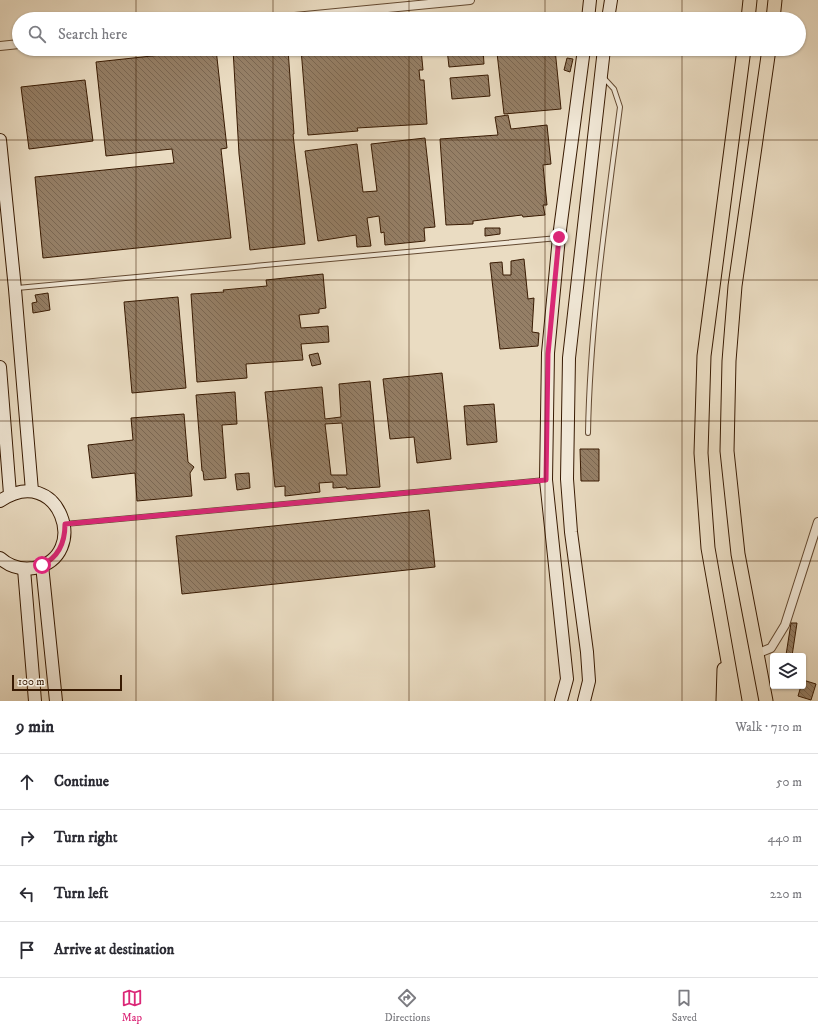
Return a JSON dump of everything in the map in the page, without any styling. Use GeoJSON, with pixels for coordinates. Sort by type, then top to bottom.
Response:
{"type":"FeatureCollection","features":[{"type":"Feature","properties":{"kind":"main road"},"geometry":{"type":"LineString","coordinates":[[749,12],[750,0]]}},
{"type":"Feature","properties":{"kind":"main road"},"geometry":{"type":"LineString","coordinates":[[774,12],[775,0]]}},
{"type":"Feature","properties":{"kind":"main road"},"geometry":{"type":"LineString","coordinates":[[735,701],[708,548],[701,445],[704,356],[743,56]]}},
{"type":"Feature","properties":{"kind":"main road"},"geometry":{"type":"LineString","coordinates":[[766,701],[738,554],[727,443],[729,362],[735,286],[767,56]]}},
{"type":"Feature","properties":{"kind":"main road"},"geometry":{"type":"LineString","coordinates":[[723,701],[725,644]]}},
{"type":"Feature","properties":{"kind":"street"},"geometry":{"type":"LineString","coordinates":[[346,12],[470,0]]}},
{"type":"Feature","properties":{"kind":"street"},"geometry":{"type":"LineString","coordinates":[[589,12],[590,0]]}},
{"type":"Feature","properties":{"kind":"street"},"geometry":{"type":"LineString","coordinates":[[609,12],[611,0]]}},
{"type":"Feature","properties":{"kind":"street"},"geometry":{"type":"LineString","coordinates":[[0,46],[12,45]]}},
{"type":"Feature","properties":{"kind":"street"},"geometry":{"type":"LineString","coordinates":[[561,701],[567,679],[546,480],[548,354],[559,237],[583,56]]}},
{"type":"Feature","properties":{"kind":"street"},"geometry":{"type":"LineString","coordinates":[[584,701],[589,681],[587,652],[571,532],[567,479],[569,358],[603,56]]}},
{"type":"Feature","properties":{"kind":"street"},"geometry":{"type":"LineString","coordinates":[[0,140],[15,289],[32,491]]}},
{"type":"Feature","properties":{"kind":"street"},"geometry":{"type":"LineString","coordinates":[[548,354],[569,358]]}},
{"type":"Feature","properties":{"kind":"street"},"geometry":{"type":"LineString","coordinates":[[0,367],[5,497],[21,491],[32,491],[44,495],[54,502],[61,512],[65,524],[65,535],[62,546],[56,555],[42,565],[24,569],[6,564],[0,558]]}},
{"type":"Feature","properties":{"kind":"street"},"geometry":{"type":"LineString","coordinates":[[756,654],[771,648],[785,625],[818,522]]}},
{"type":"Feature","properties":{"kind":"street"},"geometry":{"type":"LineString","coordinates":[[42,565],[56,701]]}},
{"type":"Feature","properties":{"kind":"street"},"geometry":{"type":"LineString","coordinates":[[24,569],[35,701]]}},
{"type":"Feature","properties":{"kind":"lane"},"geometry":{"type":"LineString","coordinates":[[588,433],[590,362],[596,292],[620,107],[614,89],[600,75]]}},
{"type":"Feature","properties":{"kind":"lane"},"geometry":{"type":"LineString","coordinates":[[15,289],[559,237]]}},
{"type":"Feature","properties":{"kind":"lane"},"geometry":{"type":"LineString","coordinates":[[65,524],[546,480]]}},
{"type":"Feature","properties":{"kind":"building"},"geometry":{"type":"Polygon","coordinates":[[[152,56],[217,56],[227,148],[221,149],[231,238],[43,258],[35,177],[174,163],[172,149],[106,156],[96,62],[152,56]]]}},
{"type":"Feature","properties":{"kind":"building"},"geometry":{"type":"Polygon","coordinates":[[[233,56],[288,56],[293,134],[305,244],[250,250],[239,154],[233,56]]]}},
{"type":"Feature","properties":{"kind":"building"},"geometry":{"type":"Polygon","coordinates":[[[302,56],[422,56],[423,70],[419,70],[420,80],[424,80],[427,124],[357,128],[358,131],[308,135],[302,56]]]}},
{"type":"Feature","properties":{"kind":"building"},"geometry":{"type":"Polygon","coordinates":[[[448,56],[483,56],[484,64],[449,67],[448,56]]]}},
{"type":"Feature","properties":{"kind":"building"},"geometry":{"type":"Polygon","coordinates":[[[497,56],[556,56],[561,109],[504,114],[497,56]]]}},
{"type":"Feature","properties":{"kind":"building"},"geometry":{"type":"Polygon","coordinates":[[[567,58],[573,59],[570,72],[564,70],[567,58]]]}},
{"type":"Feature","properties":{"kind":"building"},"geometry":{"type":"Polygon","coordinates":[[[488,75],[490,96],[452,99],[450,78],[488,75]]]}},
{"type":"Feature","properties":{"kind":"building"},"geometry":{"type":"Polygon","coordinates":[[[85,80],[93,141],[29,149],[21,87],[85,80]]]}},
{"type":"Feature","properties":{"kind":"building"},"geometry":{"type":"Polygon","coordinates":[[[508,115],[511,129],[547,125],[551,164],[543,165],[547,205],[543,205],[545,215],[523,217],[522,215],[473,221],[473,224],[446,225],[440,139],[498,135],[495,117],[508,115]]]}},
{"type":"Feature","properties":{"kind":"building"},"geometry":{"type":"Polygon","coordinates":[[[425,138],[435,227],[424,228],[425,241],[385,245],[384,232],[381,233],[379,216],[367,218],[371,246],[357,247],[356,235],[318,241],[305,151],[357,144],[363,192],[377,191],[371,144],[425,138]]]}},
{"type":"Feature","properties":{"kind":"building"},"geometry":{"type":"Polygon","coordinates":[[[485,228],[500,228],[500,234],[485,236],[485,228]]]}},
{"type":"Feature","properties":{"kind":"building"},"geometry":{"type":"Polygon","coordinates":[[[524,259],[528,299],[534,298],[532,332],[539,333],[538,346],[500,349],[490,263],[502,262],[503,275],[511,275],[511,261],[524,259]]]}},
{"type":"Feature","properties":{"kind":"building"},"geometry":{"type":"Polygon","coordinates":[[[323,274],[326,308],[319,309],[319,313],[299,315],[301,328],[328,326],[329,342],[301,344],[303,360],[246,364],[247,378],[197,382],[191,294],[224,292],[223,290],[267,286],[266,280],[323,274]]]}},
{"type":"Feature","properties":{"kind":"building"},"geometry":{"type":"Polygon","coordinates":[[[48,293],[50,310],[33,313],[32,303],[37,302],[35,295],[48,293]]]}},
{"type":"Feature","properties":{"kind":"building"},"geometry":{"type":"Polygon","coordinates":[[[178,297],[186,388],[132,393],[124,302],[178,297]]]}},
{"type":"Feature","properties":{"kind":"building"},"geometry":{"type":"Polygon","coordinates":[[[318,353],[321,364],[312,366],[309,355],[318,353]]]}},
{"type":"Feature","properties":{"kind":"building"},"geometry":{"type":"Polygon","coordinates":[[[442,373],[451,459],[417,463],[414,437],[390,439],[383,379],[442,373]]]}},
{"type":"Feature","properties":{"kind":"building"},"geometry":{"type":"Polygon","coordinates":[[[370,381],[380,487],[347,489],[346,487],[333,488],[333,482],[319,483],[320,492],[285,496],[285,486],[275,487],[265,392],[322,387],[325,419],[341,417],[339,384],[370,381]],[[342,423],[325,424],[331,475],[347,475],[342,423]]]}},
{"type":"Feature","properties":{"kind":"building"},"geometry":{"type":"Polygon","coordinates":[[[235,392],[237,424],[222,425],[226,478],[204,480],[196,395],[235,392]]]}},
{"type":"Feature","properties":{"kind":"building"},"geometry":{"type":"Polygon","coordinates":[[[494,404],[497,442],[467,445],[464,406],[494,404]]]}},
{"type":"Feature","properties":{"kind":"building"},"geometry":{"type":"Polygon","coordinates":[[[184,414],[188,462],[194,467],[190,473],[192,496],[137,501],[135,473],[92,478],[88,445],[133,440],[131,418],[184,414]]]}},
{"type":"Feature","properties":{"kind":"building"},"geometry":{"type":"Polygon","coordinates":[[[580,449],[599,449],[599,481],[581,481],[580,449]]]}},
{"type":"Feature","properties":{"kind":"building"},"geometry":{"type":"Polygon","coordinates":[[[249,473],[250,488],[237,490],[235,474],[249,473]]]}},
{"type":"Feature","properties":{"kind":"building"},"geometry":{"type":"Polygon","coordinates":[[[429,510],[435,567],[182,594],[176,536],[429,510]]]}},
{"type":"Feature","properties":{"kind":"building"},"geometry":{"type":"Polygon","coordinates":[[[791,623],[797,623],[792,653],[786,653],[791,623]]]}},
{"type":"Feature","properties":{"kind":"building"},"geometry":{"type":"Polygon","coordinates":[[[806,681],[816,684],[811,700],[798,696],[800,689],[806,689],[806,681]]]}},
{"type":"Feature","properties":{"kind":"route"},"geometry":{"type":"LineString","coordinates":[[42,565],[56,555],[62,546],[65,535],[65,524],[546,480],[548,354],[559,237]]}}]}
